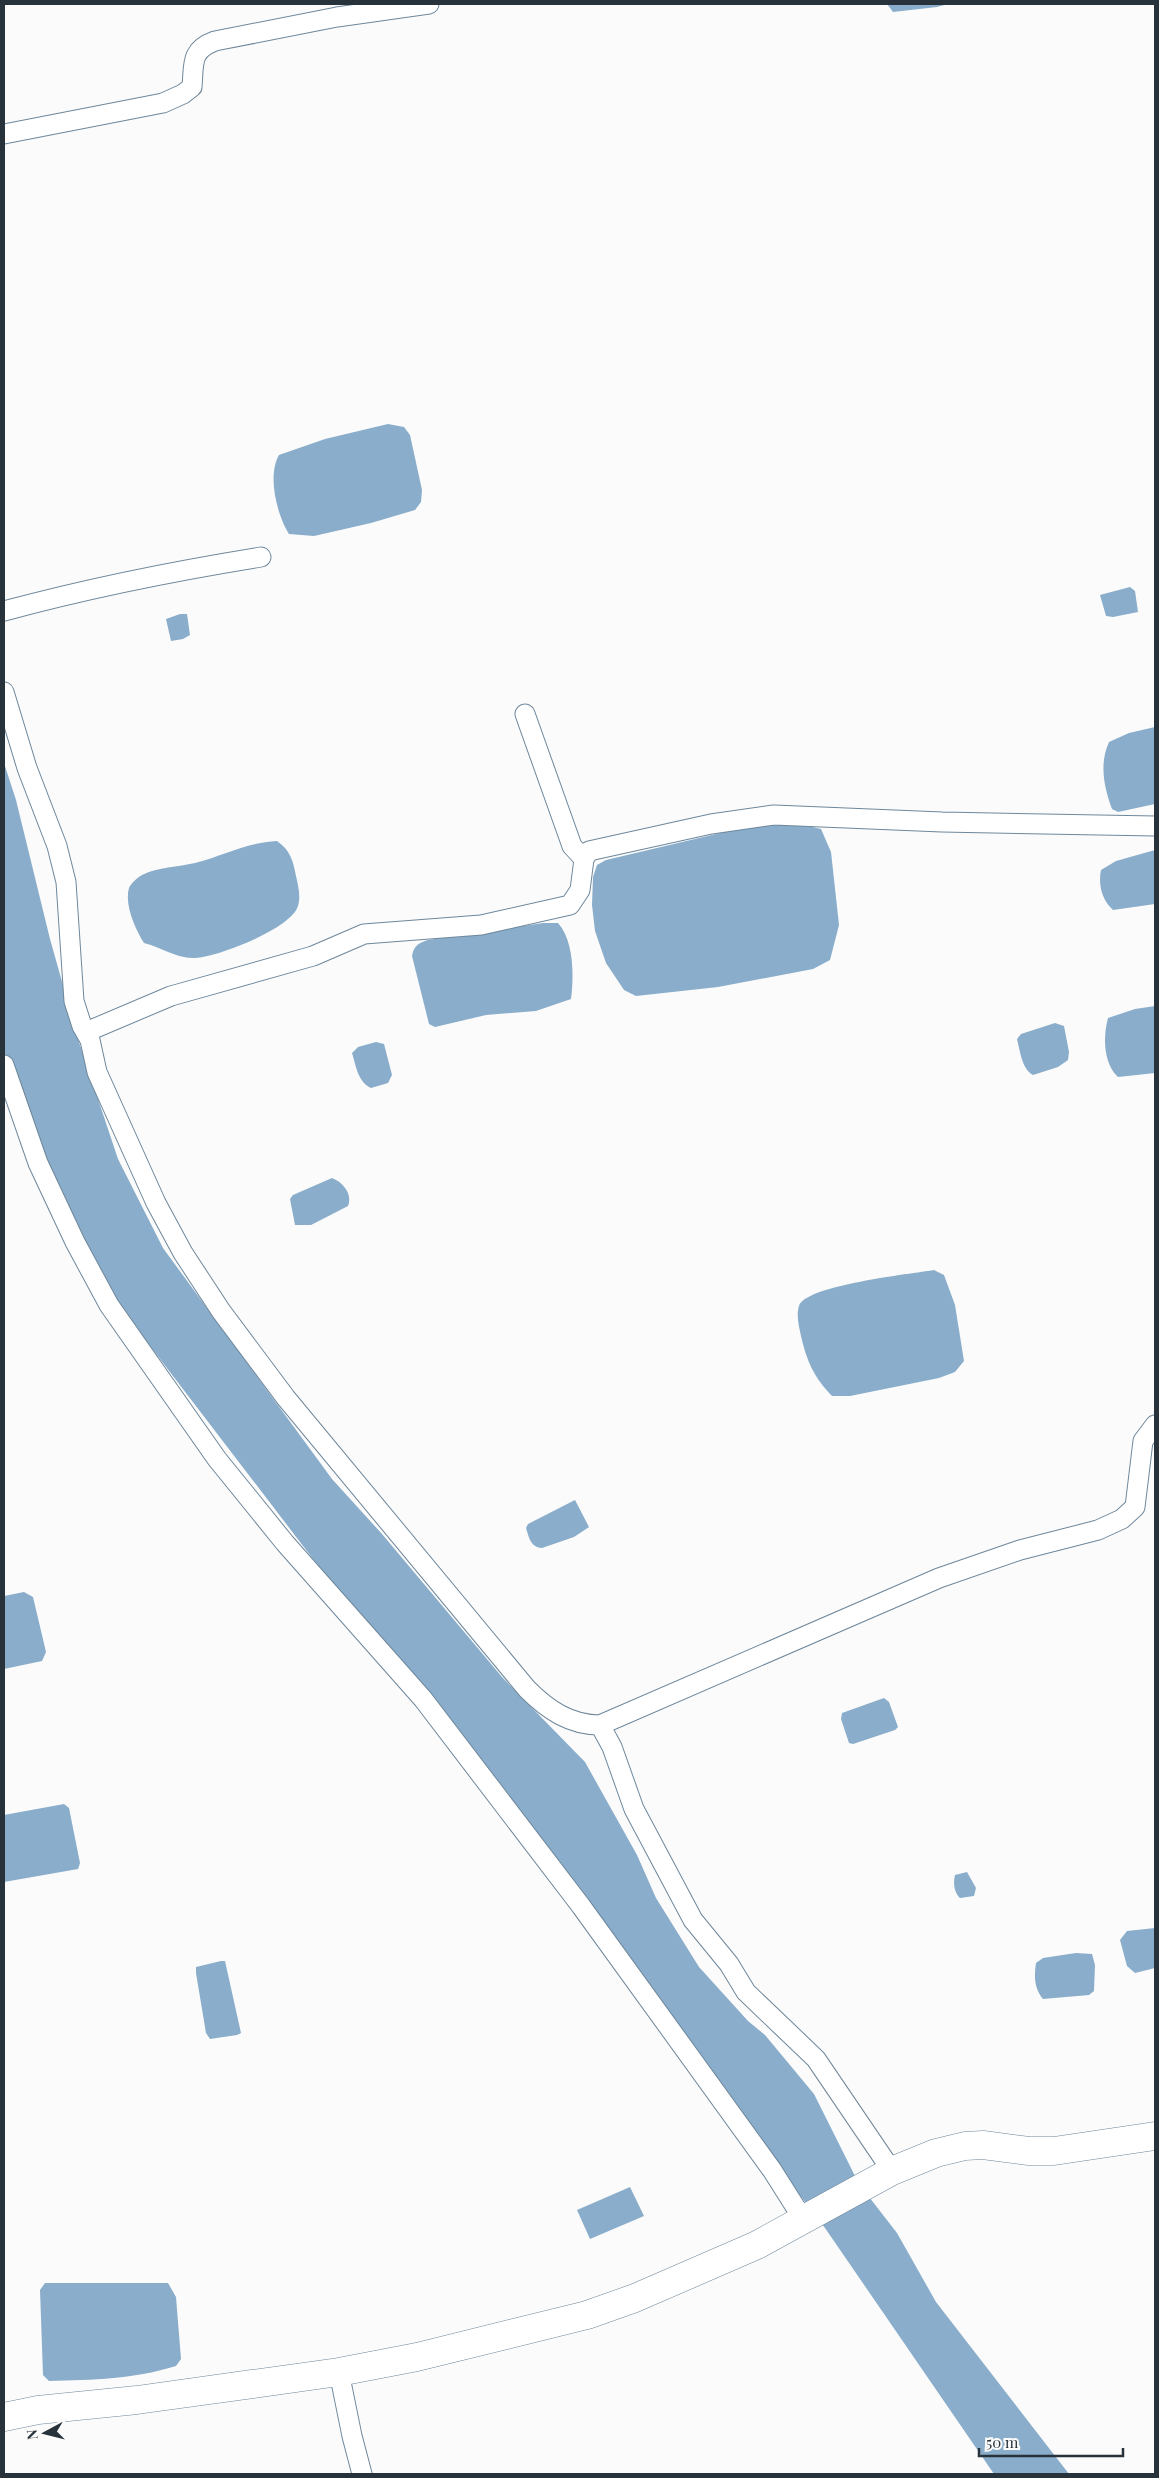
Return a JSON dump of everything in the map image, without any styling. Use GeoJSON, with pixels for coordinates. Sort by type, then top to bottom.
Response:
{"type":"FeatureCollection","features":[{"type":"Feature","properties":{"kind":"street"},"geometry":{"type":"LineString","coordinates":[[4,134],[163,103],[183,94],[192,87],[196,53],[203,46],[215,41],[337,17],[430,4]]}},
{"type":"Feature","properties":{"kind":"street"},"geometry":{"type":"LineString","coordinates":[[4,611],[75,592],[182,570],[261,557]]}},
{"type":"Feature","properties":{"kind":"street"},"geometry":{"type":"LineString","coordinates":[[4,692],[27,768],[57,846],[66,882],[74,1001],[90,1040],[97,1072],[156,1203],[183,1253],[221,1311],[286,1398],[527,1689],[545,1707],[567,1719],[584,1725],[600,1725],[939,1578],[1020,1550],[1098,1530],[1122,1519],[1135,1507],[1142,1441],[1155,1425]]}},
{"type":"Feature","properties":{"kind":"street"},"geometry":{"type":"LineString","coordinates":[[525,714],[572,846],[584,859]]}},
{"type":"Feature","properties":{"kind":"street"},"geometry":{"type":"LineString","coordinates":[[86,1032],[170,996],[313,956],[364,934],[481,925],[570,905],[580,890],[584,859],[589,851],[711,824],[774,815],[942,822],[1155,826]]}},
{"type":"Feature","properties":{"kind":"street"},"geometry":{"type":"LineString","coordinates":[[4,1065],[38,1163],[75,1242],[109,1304],[217,1459],[285,1543],[423,1699],[581,1906],[807,2217]]}},
{"type":"Feature","properties":{"kind":"street"},"geometry":{"type":"LineString","coordinates":[[600,1725],[612,1746],[634,1809],[693,1920],[728,1964],[746,1992],[816,2059],[885,2175]]}},
{"type":"Feature","properties":{"kind":"street"},"geometry":{"type":"LineString","coordinates":[[4,2417],[38,2410],[137,2400],[339,2372],[417,2357],[607,2308],[757,2246],[885,2175],[936,2153],[966,2146],[1054,2151],[1155,2136]]}},
{"type":"Feature","properties":{"kind":"street"},"geometry":{"type":"LineString","coordinates":[[339,2372],[362,2474]]}},
{"type":"Feature","properties":{"kind":"water"},"geometry":{"type":"Polygon","coordinates":[[[887,4],[948,4],[893,12],[887,4]]]}},
{"type":"Feature","properties":{"kind":"water"},"geometry":{"type":"Polygon","coordinates":[[[388,424],[404,427],[410,435],[422,490],[421,502],[415,510],[371,523],[314,536],[289,534],[277,506],[275,495],[275,464],[279,455],[325,439],[388,424]]]}},
{"type":"Feature","properties":{"kind":"water"},"geometry":{"type":"Polygon","coordinates":[[[1130,587],[1135,591],[1138,612],[1113,617],[1106,616],[1100,595],[1130,587]]]}},
{"type":"Feature","properties":{"kind":"water"},"geometry":{"type":"Polygon","coordinates":[[[180,614],[187,614],[190,635],[183,639],[171,641],[166,619],[180,614]]]}},
{"type":"Feature","properties":{"kind":"water"},"geometry":{"type":"Polygon","coordinates":[[[1155,727],[1155,804],[1118,812],[1112,809],[1104,776],[1104,759],[1109,742],[1129,733],[1155,727]]]}},
{"type":"Feature","properties":{"kind":"water"},"geometry":{"type":"Polygon","coordinates":[[[4,763],[16,800],[50,939],[79,1042],[118,1159],[163,1248],[332,1479],[382,1534],[502,1677],[585,1762],[637,1855],[656,1898],[699,1967],[748,2021],[765,2035],[814,2094],[859,2184],[897,2233],[936,2302],[1069,2474],[994,2474],[825,2228],[98,1278],[4,1062],[4,763]]]}},
{"type":"Feature","properties":{"kind":"water"},"geometry":{"type":"Polygon","coordinates":[[[778,824],[804,825],[821,829],[831,852],[839,925],[830,960],[813,969],[718,987],[636,996],[624,990],[606,963],[595,931],[592,905],[593,877],[597,865],[606,860],[733,830],[778,824]]]}},
{"type":"Feature","properties":{"kind":"water"},"geometry":{"type":"Polygon","coordinates":[[[277,841],[285,848],[292,860],[299,894],[298,906],[282,924],[235,947],[219,953],[195,958],[175,955],[144,943],[134,924],[128,902],[129,888],[139,877],[155,870],[195,863],[245,847],[277,841]]]}},
{"type":"Feature","properties":{"kind":"water"},"geometry":{"type":"Polygon","coordinates":[[[1155,850],[1155,904],[1113,910],[1106,902],[1102,892],[1101,870],[1116,861],[1155,850]]]}},
{"type":"Feature","properties":{"kind":"water"},"geometry":{"type":"Polygon","coordinates":[[[543,923],[558,923],[567,939],[572,959],[571,999],[536,1011],[486,1015],[435,1027],[429,1024],[412,956],[417,945],[428,940],[543,923]]]}},
{"type":"Feature","properties":{"kind":"water"},"geometry":{"type":"Polygon","coordinates":[[[1155,1006],[1155,1073],[1118,1077],[1109,1064],[1105,1049],[1105,1033],[1108,1018],[1135,1009],[1155,1006]]]}},
{"type":"Feature","properties":{"kind":"water"},"geometry":{"type":"Polygon","coordinates":[[[1055,1023],[1064,1026],[1069,1052],[1068,1060],[1058,1067],[1033,1075],[1026,1069],[1017,1039],[1021,1034],[1055,1023]]]}},
{"type":"Feature","properties":{"kind":"water"},"geometry":{"type":"Polygon","coordinates":[[[376,1042],[384,1044],[392,1075],[388,1083],[371,1088],[360,1078],[352,1053],[358,1047],[376,1042]]]}},
{"type":"Feature","properties":{"kind":"water"},"geometry":{"type":"Polygon","coordinates":[[[332,1178],[339,1182],[348,1192],[348,1206],[311,1225],[295,1225],[290,1199],[293,1195],[332,1178]]]}},
{"type":"Feature","properties":{"kind":"water"},"geometry":{"type":"Polygon","coordinates":[[[934,1270],[944,1275],[955,1305],[964,1361],[955,1372],[939,1378],[850,1396],[832,1396],[816,1376],[806,1354],[798,1321],[799,1306],[806,1299],[820,1292],[839,1286],[934,1270]]]}},
{"type":"Feature","properties":{"kind":"water"},"geometry":{"type":"Polygon","coordinates":[[[575,1500],[589,1527],[574,1537],[542,1548],[532,1544],[526,1528],[528,1524],[575,1500]]]}},
{"type":"Feature","properties":{"kind":"water"},"geometry":{"type":"Polygon","coordinates":[[[24,1592],[33,1597],[46,1652],[42,1661],[4,1669],[4,1596],[24,1592]]]}},
{"type":"Feature","properties":{"kind":"water"},"geometry":{"type":"Polygon","coordinates":[[[884,1698],[889,1702],[898,1727],[895,1730],[853,1744],[849,1743],[841,1719],[842,1713],[884,1698]]]}},
{"type":"Feature","properties":{"kind":"water"},"geometry":{"type":"Polygon","coordinates":[[[64,1804],[69,1808],[80,1863],[78,1869],[4,1882],[4,1815],[64,1804]]]}},
{"type":"Feature","properties":{"kind":"water"},"geometry":{"type":"Polygon","coordinates":[[[967,1872],[976,1888],[974,1896],[960,1898],[954,1887],[955,1875],[967,1872]]]}},
{"type":"Feature","properties":{"kind":"water"},"geometry":{"type":"Polygon","coordinates":[[[1155,1928],[1155,1968],[1135,1973],[1127,1966],[1120,1940],[1127,1931],[1155,1928]]]}},
{"type":"Feature","properties":{"kind":"water"},"geometry":{"type":"Polygon","coordinates":[[[1076,1953],[1092,1954],[1095,1965],[1094,1991],[1089,1995],[1043,1999],[1035,1982],[1036,1963],[1043,1958],[1076,1953]]]}},
{"type":"Feature","properties":{"kind":"water"},"geometry":{"type":"Polygon","coordinates":[[[225,1961],[241,2033],[210,2039],[206,2033],[196,1967],[225,1961]]]}},
{"type":"Feature","properties":{"kind":"water"},"geometry":{"type":"Polygon","coordinates":[[[630,2187],[644,2216],[590,2239],[577,2210],[630,2187]]]}},
{"type":"Feature","properties":{"kind":"water"},"geometry":{"type":"Polygon","coordinates":[[[45,2283],[168,2283],[176,2297],[181,2359],[176,2366],[145,2374],[49,2381],[43,2375],[40,2290],[45,2283]]]}}]}
